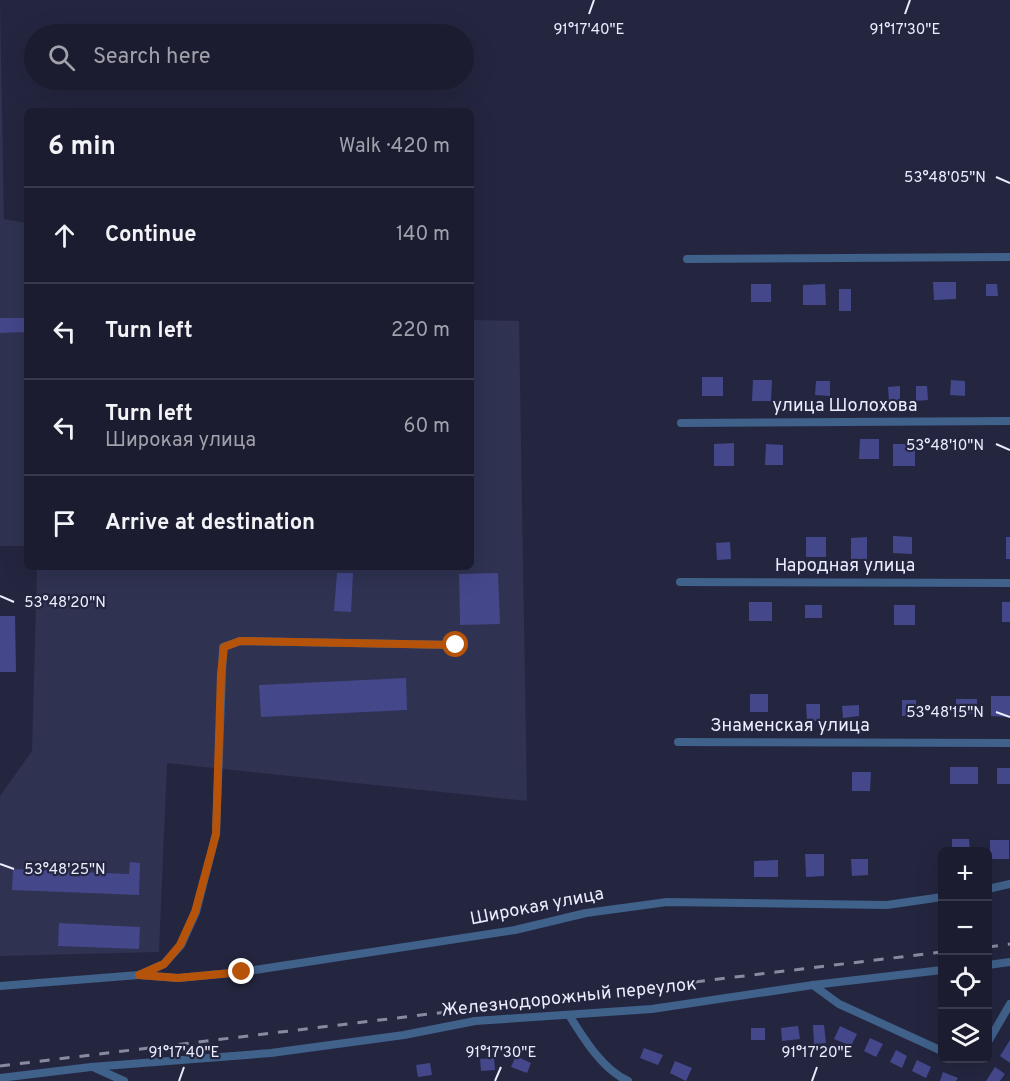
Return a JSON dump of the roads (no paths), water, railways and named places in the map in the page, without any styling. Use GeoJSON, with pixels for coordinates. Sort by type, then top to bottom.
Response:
{"type":"FeatureCollection","features":[{"type":"Feature","properties":{"kind":"street"},"geometry":{"type":"LineString","coordinates":[[687,259],[1010,257]]}},
{"type":"Feature","properties":{"kind":"street","name":"улица Шолохова"},"geometry":{"type":"LineString","coordinates":[[681,423],[1010,421]]}},
{"type":"Feature","properties":{"kind":"street","name":"Народная улица"},"geometry":{"type":"LineString","coordinates":[[680,582],[1010,582]]}},
{"type":"Feature","properties":{"kind":"street"},"geometry":{"type":"LineString","coordinates":[[0,986],[139,975],[164,964],[180,945],[195,912],[216,834],[221,674],[224,647],[240,641],[456,645]]}},
{"type":"Feature","properties":{"kind":"street","name":"Знаменская улица"},"geometry":{"type":"LineString","coordinates":[[678,742],[1010,743]]}},
{"type":"Feature","properties":{"kind":"street"},"geometry":{"type":"LineString","coordinates":[[992,888],[1010,885]]}},
{"type":"Feature","properties":{"kind":"street","name":"Широкая улица"},"geometry":{"type":"LineString","coordinates":[[139,975],[178,978],[242,972],[515,930],[586,913],[666,902],[887,905],[938,898]]}},
{"type":"Feature","properties":{"kind":"street"},"geometry":{"type":"LineString","coordinates":[[992,964],[1010,962]]}},
{"type":"Feature","properties":{"kind":"street","name":"Железнодорожный переулок"},"geometry":{"type":"LineString","coordinates":[[0,1078],[91,1066],[271,1053],[404,1035],[475,1021],[652,1009],[813,985],[938,970]]}},
{"type":"Feature","properties":{"kind":"street"},"geometry":{"type":"LineString","coordinates":[[813,985],[839,1004],[938,1049]]}},
{"type":"Feature","properties":{"kind":"street"},"geometry":{"type":"LineString","coordinates":[[992,1034],[1010,1004]]}},
{"type":"Feature","properties":{"kind":"street"},"geometry":{"type":"LineString","coordinates":[[569,1015],[590,1049],[620,1077],[628,1081]]}},
{"type":"Feature","properties":{"kind":"street"},"geometry":{"type":"LineString","coordinates":[[91,1066],[124,1081]]}},
{"type":"Feature","properties":{"kind":"railway"},"geometry":{"type":"LineString","coordinates":[[992,946],[1010,944]]}},
{"type":"Feature","properties":{"kind":"railway"},"geometry":{"type":"LineString","coordinates":[[0,1066],[938,952]]}}]}
